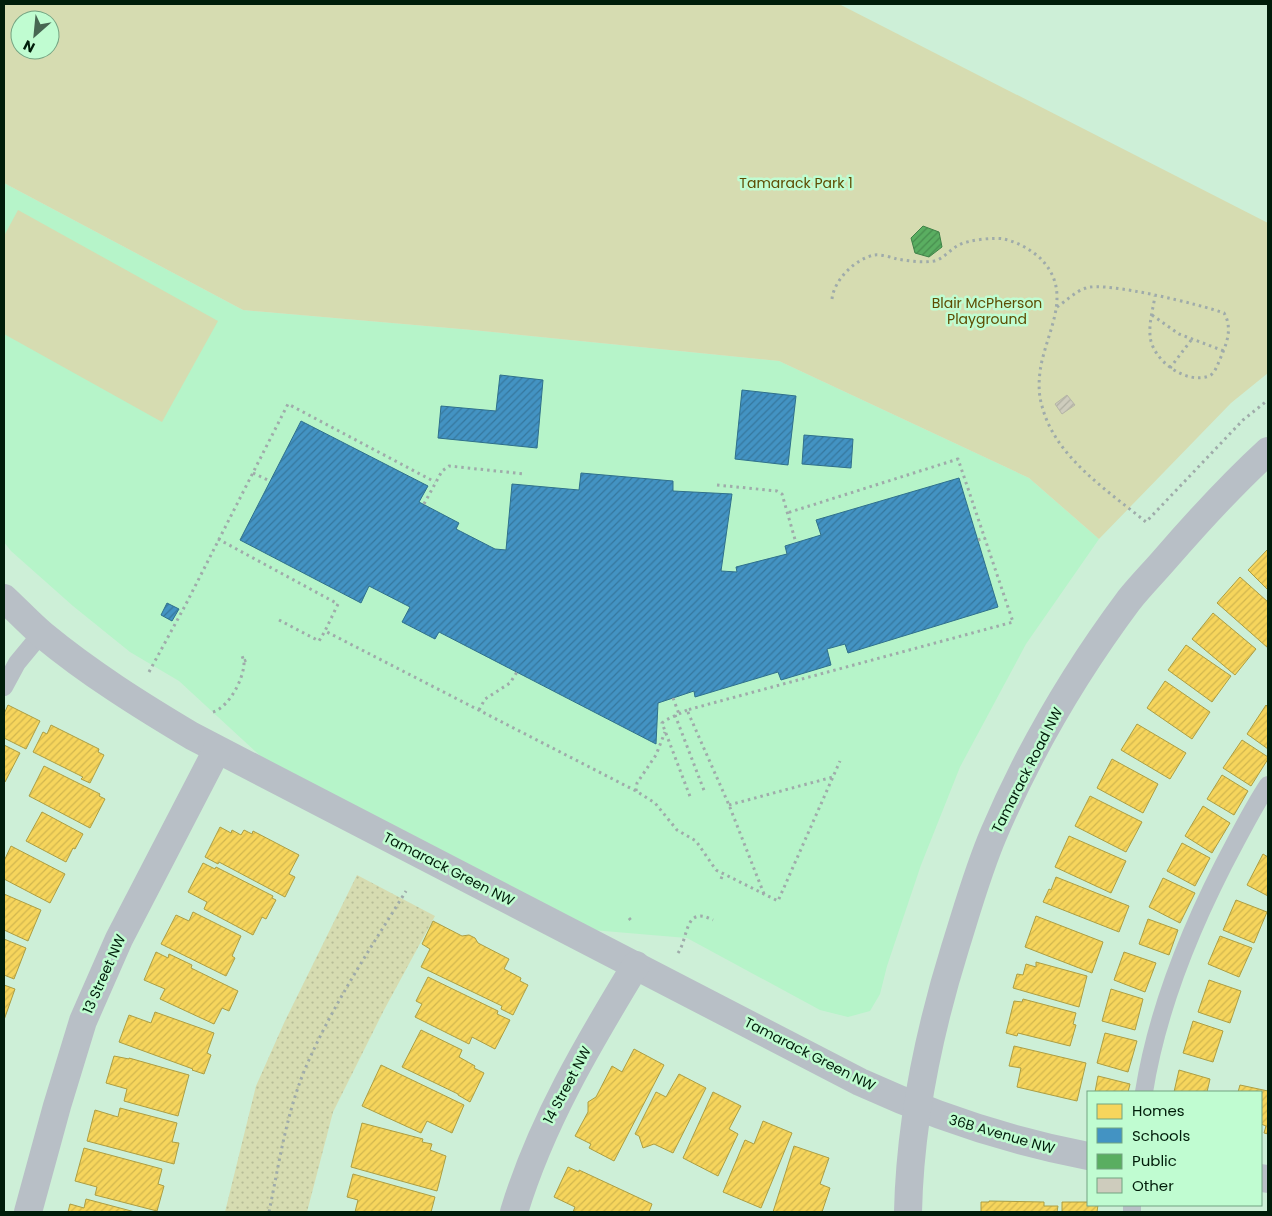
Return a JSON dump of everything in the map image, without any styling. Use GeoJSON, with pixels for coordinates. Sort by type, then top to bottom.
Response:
{"type":"FeatureCollection","features":[{"type":"Feature","properties":{"kind":"street","name":"Tamarack Road NW"},"geometry":{"type":"LineString","coordinates":[[908,1212],[908,1181],[917,1107],[929,1040],[971,897],[994,834],[1024,771],[1066,694],[1130,599],[1207,512],[1268,451]]}},
{"type":"Feature","properties":{"kind":"street","name":"Tamarack Green NW"},"geometry":{"type":"LineString","coordinates":[[4,598],[41,634],[91,672],[137,704],[217,750],[860,1082],[917,1107]]}},
{"type":"Feature","properties":{"kind":"street","name":"13 Street NW"},"geometry":{"type":"LineString","coordinates":[[28,1212],[83,1021],[119,940],[217,750]]}},
{"type":"Feature","properties":{"kind":"street","name":"14 Street NW"},"geometry":{"type":"LineString","coordinates":[[514,1212],[532,1159],[548,1121],[579,1061],[636,965]]}},
{"type":"Feature","properties":{"kind":"street","name":"36B Avenue NW"},"geometry":{"type":"LineString","coordinates":[[917,1107],[973,1128],[1087,1156]]}},
{"type":"Feature","properties":{"kind":"lane"},"geometry":{"type":"LineString","coordinates":[[4,687],[17,663],[41,634]]}},
{"type":"Feature","properties":{"kind":"lane"},"geometry":{"type":"LineString","coordinates":[[1144,1091],[1149,1064],[1168,995],[1193,930],[1220,872],[1268,785]]}},
{"type":"Feature","properties":{"kind":"path"},"geometry":{"type":"LineString","coordinates":[[832,299],[835,286],[845,272],[859,262],[875,255],[911,262],[935,261],[949,253],[959,244],[985,239],[1003,239],[1021,244],[1048,267],[1054,279],[1057,300],[1054,322],[1043,354],[1039,383],[1041,404],[1047,422],[1055,437],[1072,458],[1095,480],[1146,522],[1244,420],[1268,400]]}},
{"type":"Feature","properties":{"kind":"path"},"geometry":{"type":"LineString","coordinates":[[1056,307],[1086,288],[1119,289],[1156,296],[1207,307],[1224,313],[1228,320],[1228,342],[1214,372],[1209,376],[1197,377],[1180,374],[1170,368],[1151,343],[1152,314],[1156,296]]}},
{"type":"Feature","properties":{"kind":"path"},"geometry":{"type":"LineString","coordinates":[[1152,314],[1179,334],[1224,351]]}},
{"type":"Feature","properties":{"kind":"path"},"geometry":{"type":"LineString","coordinates":[[1170,368],[1192,339]]}},
{"type":"Feature","properties":{"kind":"path"},"geometry":{"type":"LineString","coordinates":[[148,672],[288,404],[435,482]]}},
{"type":"Feature","properties":{"kind":"path"},"geometry":{"type":"LineString","coordinates":[[691,799],[662,723],[677,714],[1013,622],[958,459],[787,514]]}},
{"type":"Feature","properties":{"kind":"path"},"geometry":{"type":"LineString","coordinates":[[424,504],[435,482],[449,466],[525,474]]}},
{"type":"Feature","properties":{"kind":"path"},"geometry":{"type":"LineString","coordinates":[[253,473],[270,481]]}},
{"type":"Feature","properties":{"kind":"path"},"geometry":{"type":"LineString","coordinates":[[717,485],[777,491],[782,494],[796,543]]}},
{"type":"Feature","properties":{"kind":"path"},"geometry":{"type":"LineString","coordinates":[[978,540],[985,538]]}},
{"type":"Feature","properties":{"kind":"path"},"geometry":{"type":"LineString","coordinates":[[218,539],[338,604],[319,641],[295,631],[279,620]]}},
{"type":"Feature","properties":{"kind":"path"},"geometry":{"type":"LineString","coordinates":[[325,630],[636,791],[654,803],[677,830],[696,841],[716,870],[778,901],[840,762]]}},
{"type":"Feature","properties":{"kind":"path"},"geometry":{"type":"LineString","coordinates":[[210,714],[220,710],[238,684],[243,671],[244,661],[241,652]]}},
{"type":"Feature","properties":{"kind":"path"},"geometry":{"type":"LineString","coordinates":[[244,661],[249,659]]}},
{"type":"Feature","properties":{"kind":"path"},"geometry":{"type":"LineString","coordinates":[[479,710],[485,699],[510,683],[516,672]]}},
{"type":"Feature","properties":{"kind":"path"},"geometry":{"type":"LineString","coordinates":[[673,698],[705,793]]}},
{"type":"Feature","properties":{"kind":"path"},"geometry":{"type":"LineString","coordinates":[[688,710],[729,805],[764,894]]}},
{"type":"Feature","properties":{"kind":"path"},"geometry":{"type":"LineString","coordinates":[[636,791],[637,782],[656,755],[665,731]]}},
{"type":"Feature","properties":{"kind":"path"},"geometry":{"type":"LineString","coordinates":[[729,805],[833,777]]}},
{"type":"Feature","properties":{"kind":"path"},"geometry":{"type":"LineString","coordinates":[[721,879],[723,874]]}},
{"type":"Feature","properties":{"kind":"path"},"geometry":{"type":"LineString","coordinates":[[269,1212],[286,1126],[305,1070],[332,1011],[406,891]]}},
{"type":"Feature","properties":{"kind":"path"},"geometry":{"type":"LineString","coordinates":[[678,953],[683,946],[690,922],[695,917],[704,914],[713,920]]}},
{"type":"Feature","properties":{"kind":"path"},"geometry":{"type":"LineString","coordinates":[[629,918],[633,923]]}},
{"type":"Feature","properties":{"kind":"shaded area"},"geometry":{"type":"Polygon","coordinates":[[[4,183],[243,310],[472,330],[779,361],[1029,478],[1099,539],[1026,644],[960,767],[921,865],[887,966],[880,994],[870,1011],[848,1017],[820,1010],[687,938],[592,930],[268,763],[179,681],[130,652],[73,606],[11,551],[4,542],[4,183]]]}},
{"type":"Feature","properties":{"kind":"green space","name":"Tamarack Park 1"},"geometry":{"type":"Polygon","coordinates":[[[4,4],[839,4],[1268,223],[1268,373],[1231,403],[1099,539],[1029,478],[779,361],[472,330],[243,310],[4,183],[4,4]]]}},
{"type":"Feature","properties":{"kind":"green space"},"geometry":{"type":"Polygon","coordinates":[[[18,210],[218,321],[162,422],[4,334],[4,236],[18,210]]]}},
{"type":"Feature","properties":{"kind":"green space"},"geometry":{"type":"Polygon","coordinates":[[[357,875],[435,916],[384,1010],[333,1112],[307,1212],[225,1212],[256,1086],[284,1023],[357,875]]]}},
{"type":"Feature","properties":{"kind":"building: Homes"},"geometry":{"type":"Polygon","coordinates":[[[1268,549],[1268,590],[1248,570],[1268,549]]]}},
{"type":"Feature","properties":{"kind":"building: Homes"},"geometry":{"type":"Polygon","coordinates":[[[1240,577],[1268,602],[1268,648],[1217,603],[1240,577]]]}},
{"type":"Feature","properties":{"kind":"building: Homes"},"geometry":{"type":"Polygon","coordinates":[[[1213,613],[1256,649],[1235,675],[1192,639],[1213,613]]]}},
{"type":"Feature","properties":{"kind":"building: Homes"},"geometry":{"type":"Polygon","coordinates":[[[1186,645],[1231,676],[1212,702],[1168,670],[1186,645]]]}},
{"type":"Feature","properties":{"kind":"building: Homes"},"geometry":{"type":"Polygon","coordinates":[[[1165,681],[1210,712],[1192,739],[1147,708],[1165,681]]]}},
{"type":"Feature","properties":{"kind":"building: Homes"},"geometry":{"type":"Polygon","coordinates":[[[8,705],[40,721],[26,749],[4,738],[4,714],[8,705]]]}},
{"type":"Feature","properties":{"kind":"building: Homes"},"geometry":{"type":"Polygon","coordinates":[[[1266,705],[1268,707],[1268,749],[1247,734],[1266,705]]]}},
{"type":"Feature","properties":{"kind":"building: Homes"},"geometry":{"type":"Polygon","coordinates":[[[1137,724],[1186,753],[1170,779],[1121,750],[1137,724]]]}},
{"type":"Feature","properties":{"kind":"building: Homes"},"geometry":{"type":"Polygon","coordinates":[[[51,725],[99,749],[98,752],[104,755],[90,783],[81,779],[83,777],[33,752],[43,732],[47,734],[51,725]]]}},
{"type":"Feature","properties":{"kind":"building: Homes"},"geometry":{"type":"Polygon","coordinates":[[[1242,740],[1268,757],[1251,786],[1223,768],[1242,740]]]}},
{"type":"Feature","properties":{"kind":"building: Homes"},"geometry":{"type":"Polygon","coordinates":[[[4,745],[20,753],[5,782],[4,781],[4,745]]]}},
{"type":"Feature","properties":{"kind":"building: Homes"},"geometry":{"type":"Polygon","coordinates":[[[1112,759],[1158,784],[1143,813],[1097,788],[1112,759]]]}},
{"type":"Feature","properties":{"kind":"building: Homes"},"geometry":{"type":"Polygon","coordinates":[[[44,766],[100,794],[99,796],[105,799],[90,828],[29,796],[44,766]]]}},
{"type":"Feature","properties":{"kind":"building: Homes"},"geometry":{"type":"Polygon","coordinates":[[[1222,775],[1248,791],[1234,815],[1207,799],[1222,775]]]}},
{"type":"Feature","properties":{"kind":"building: Homes"},"geometry":{"type":"Polygon","coordinates":[[[1090,796],[1142,822],[1126,852],[1075,826],[1090,796]]]}},
{"type":"Feature","properties":{"kind":"building: Homes"},"geometry":{"type":"Polygon","coordinates":[[[1203,806],[1230,823],[1212,853],[1185,836],[1203,806]]]}},
{"type":"Feature","properties":{"kind":"building: Homes"},"geometry":{"type":"Polygon","coordinates":[[[42,812],[83,834],[66,862],[26,841],[42,812]]]}},
{"type":"Feature","properties":{"kind":"building: Homes"},"geometry":{"type":"Polygon","coordinates":[[[220,827],[231,833],[232,830],[241,835],[244,830],[252,834],[253,831],[299,855],[289,874],[295,877],[285,897],[219,862],[218,864],[205,857],[220,827]]]}},
{"type":"Feature","properties":{"kind":"building: Homes"},"geometry":{"type":"Polygon","coordinates":[[[1069,836],[1126,861],[1111,893],[1055,867],[1069,836]]]}},
{"type":"Feature","properties":{"kind":"building: Homes"},"geometry":{"type":"Polygon","coordinates":[[[1182,843],[1210,858],[1195,886],[1167,871],[1182,843]]]}},
{"type":"Feature","properties":{"kind":"building: Homes"},"geometry":{"type":"Polygon","coordinates":[[[11,846],[65,874],[50,903],[4,879],[4,861],[11,846]]]}},
{"type":"Feature","properties":{"kind":"building: Homes"},"geometry":{"type":"Polygon","coordinates":[[[1263,854],[1268,857],[1268,896],[1247,885],[1263,854]]]}},
{"type":"Feature","properties":{"kind":"building: Homes"},"geometry":{"type":"Polygon","coordinates":[[[203,863],[215,869],[216,867],[273,896],[272,898],[276,900],[266,919],[262,917],[253,935],[204,909],[207,902],[188,892],[203,863]]]}},
{"type":"Feature","properties":{"kind":"building: Homes"},"geometry":{"type":"Polygon","coordinates":[[[1056,877],[1129,906],[1119,932],[1043,902],[1049,889],[1051,890],[1056,877]]]}},
{"type":"Feature","properties":{"kind":"building: Homes"},"geometry":{"type":"Polygon","coordinates":[[[1163,878],[1195,893],[1180,923],[1149,907],[1163,878]]]}},
{"type":"Feature","properties":{"kind":"building: Homes"},"geometry":{"type":"Polygon","coordinates":[[[4,894],[41,910],[28,941],[4,930],[4,894]]]}},
{"type":"Feature","properties":{"kind":"building: Homes"},"geometry":{"type":"Polygon","coordinates":[[[1236,900],[1267,912],[1254,943],[1223,930],[1236,900]]]}},
{"type":"Feature","properties":{"kind":"building: Homes"},"geometry":{"type":"Polygon","coordinates":[[[193,912],[241,936],[232,956],[235,958],[226,976],[161,944],[176,915],[189,921],[193,912]]]}},
{"type":"Feature","properties":{"kind":"building: Homes"},"geometry":{"type":"Polygon","coordinates":[[[1036,916],[1103,942],[1092,973],[1025,947],[1036,916]]]}},
{"type":"Feature","properties":{"kind":"building: Homes"},"geometry":{"type":"Polygon","coordinates":[[[1148,919],[1178,930],[1169,955],[1139,944],[1148,919]]]}},
{"type":"Feature","properties":{"kind":"building: Homes"},"geometry":{"type":"Polygon","coordinates":[[[433,921],[462,936],[469,935],[475,938],[478,943],[509,959],[504,969],[521,978],[520,981],[528,985],[513,1015],[501,1009],[502,1006],[421,967],[430,949],[422,944],[433,921]]]}},
{"type":"Feature","properties":{"kind":"building: Homes"},"geometry":{"type":"Polygon","coordinates":[[[1220,936],[1252,948],[1239,977],[1208,964],[1220,936]]]}},
{"type":"Feature","properties":{"kind":"building: Homes"},"geometry":{"type":"Polygon","coordinates":[[[4,939],[26,948],[14,979],[4,975],[4,939]]]}},
{"type":"Feature","properties":{"kind":"building: Homes"},"geometry":{"type":"Polygon","coordinates":[[[156,952],[168,958],[169,954],[192,965],[191,968],[238,991],[229,1011],[222,1008],[214,1024],[160,999],[165,989],[144,980],[156,952]]]}},
{"type":"Feature","properties":{"kind":"building: Homes"},"geometry":{"type":"Polygon","coordinates":[[[1124,952],[1156,963],[1145,992],[1114,980],[1124,952]]]}},
{"type":"Feature","properties":{"kind":"building: Homes"},"geometry":{"type":"Polygon","coordinates":[[[1036,962],[1087,976],[1079,1007],[1013,988],[1017,974],[1023,975],[1026,964],[1036,967],[1036,962]]]}},
{"type":"Feature","properties":{"kind":"building: Homes"},"geometry":{"type":"Polygon","coordinates":[[[428,977],[498,1011],[497,1014],[510,1020],[495,1049],[472,1037],[469,1044],[415,1017],[422,1004],[416,1001],[428,977]]]}},
{"type":"Feature","properties":{"kind":"building: Homes"},"geometry":{"type":"Polygon","coordinates":[[[1209,980],[1241,991],[1230,1023],[1198,1012],[1209,980]]]}},
{"type":"Feature","properties":{"kind":"building: Homes"},"geometry":{"type":"Polygon","coordinates":[[[4,985],[15,989],[4,1020],[4,985]]]}},
{"type":"Feature","properties":{"kind":"building: Homes"},"geometry":{"type":"Polygon","coordinates":[[[1111,989],[1143,999],[1135,1030],[1102,1021],[1111,989]]]}},
{"type":"Feature","properties":{"kind":"building: Homes"},"geometry":{"type":"Polygon","coordinates":[[[1023,999],[1076,1013],[1073,1024],[1076,1025],[1070,1046],[1018,1033],[1017,1036],[1006,1033],[1014,1001],[1022,1002],[1023,999]]]}},
{"type":"Feature","properties":{"kind":"building: Homes"},"geometry":{"type":"Polygon","coordinates":[[[155,1012],[214,1033],[207,1053],[211,1055],[204,1074],[119,1042],[129,1015],[151,1023],[155,1012]]]}},
{"type":"Feature","properties":{"kind":"building: Homes"},"geometry":{"type":"Polygon","coordinates":[[[1193,1021],[1223,1031],[1213,1062],[1183,1053],[1193,1021]]]}},
{"type":"Feature","properties":{"kind":"building: Homes"},"geometry":{"type":"Polygon","coordinates":[[[421,1030],[462,1050],[459,1057],[484,1073],[470,1102],[458,1094],[402,1067],[421,1030]]]}},
{"type":"Feature","properties":{"kind":"building: Homes"},"geometry":{"type":"Polygon","coordinates":[[[1105,1033],[1137,1041],[1128,1072],[1097,1063],[1105,1033]]]}},
{"type":"Feature","properties":{"kind":"building: Homes"},"geometry":{"type":"Polygon","coordinates":[[[1014,1046],[1086,1063],[1077,1101],[1017,1087],[1021,1068],[1009,1066],[1014,1046]]]}},
{"type":"Feature","properties":{"kind":"building: Homes"},"geometry":{"type":"Polygon","coordinates":[[[634,1049],[664,1065],[614,1161],[589,1148],[591,1144],[575,1136],[588,1112],[588,1102],[596,1097],[612,1066],[622,1072],[634,1049]]]}},
{"type":"Feature","properties":{"kind":"building: Homes"},"geometry":{"type":"Polygon","coordinates":[[[114,1056],[129,1058],[189,1075],[178,1116],[124,1101],[127,1089],[106,1083],[114,1056]]]}},
{"type":"Feature","properties":{"kind":"building: Homes"},"geometry":{"type":"Polygon","coordinates":[[[381,1065],[464,1105],[452,1133],[427,1121],[421,1133],[362,1106],[381,1065]]]}},
{"type":"Feature","properties":{"kind":"building: Homes"},"geometry":{"type":"Polygon","coordinates":[[[1179,1070],[1210,1079],[1207,1091],[1174,1091],[1179,1070]]]}},
{"type":"Feature","properties":{"kind":"building: Homes"},"geometry":{"type":"Polygon","coordinates":[[[679,1074],[706,1088],[673,1153],[654,1144],[643,1148],[639,1136],[635,1134],[656,1092],[666,1097],[679,1074]]]}},
{"type":"Feature","properties":{"kind":"building: Homes"},"geometry":{"type":"Polygon","coordinates":[[[1098,1076],[1130,1084],[1128,1091],[1095,1091],[1098,1076]]]}},
{"type":"Feature","properties":{"kind":"building: Homes"},"geometry":{"type":"Polygon","coordinates":[[[1240,1085],[1268,1091],[1268,1134],[1264,1133],[1266,1126],[1262,1124],[1262,1091],[1238,1091],[1240,1085]]]}},
{"type":"Feature","properties":{"kind":"building: Homes"},"geometry":{"type":"Polygon","coordinates":[[[713,1092],[741,1106],[729,1129],[738,1134],[718,1176],[683,1158],[713,1092]]]}},
{"type":"Feature","properties":{"kind":"building: Homes"},"geometry":{"type":"Polygon","coordinates":[[[120,1108],[177,1123],[172,1142],[179,1143],[174,1164],[87,1141],[95,1110],[118,1117],[120,1108]]]}},
{"type":"Feature","properties":{"kind":"building: Homes"},"geometry":{"type":"Polygon","coordinates":[[[763,1121],[792,1133],[761,1208],[723,1192],[745,1140],[754,1144],[763,1121]]]}},
{"type":"Feature","properties":{"kind":"building: Homes"},"geometry":{"type":"Polygon","coordinates":[[[362,1123],[423,1139],[422,1142],[432,1144],[430,1150],[446,1156],[437,1191],[351,1167],[362,1123]]]}},
{"type":"Feature","properties":{"kind":"building: Homes"},"geometry":{"type":"Polygon","coordinates":[[[794,1146],[829,1158],[820,1184],[830,1188],[822,1212],[773,1212],[794,1146]]]}},
{"type":"Feature","properties":{"kind":"building: Homes"},"geometry":{"type":"Polygon","coordinates":[[[84,1148],[162,1169],[158,1184],[164,1186],[157,1211],[95,1195],[97,1187],[75,1181],[84,1148]]]}},
{"type":"Feature","properties":{"kind":"building: Homes"},"geometry":{"type":"Polygon","coordinates":[[[568,1167],[579,1172],[579,1170],[652,1204],[649,1212],[573,1212],[575,1207],[554,1197],[568,1167]]]}},
{"type":"Feature","properties":{"kind":"building: Homes"},"geometry":{"type":"Polygon","coordinates":[[[353,1174],[435,1197],[431,1212],[355,1212],[358,1200],[347,1197],[353,1174]]]}},
{"type":"Feature","properties":{"kind":"building: Homes"},"geometry":{"type":"Polygon","coordinates":[[[86,1199],[135,1212],[68,1212],[70,1204],[84,1208],[86,1199]]]}},
{"type":"Feature","properties":{"kind":"building: Homes"},"geometry":{"type":"Polygon","coordinates":[[[981,1202],[1044,1202],[1044,1206],[1058,1206],[1057,1212],[981,1212],[981,1202]]]}},
{"type":"Feature","properties":{"kind":"building: Homes"},"geometry":{"type":"Polygon","coordinates":[[[1062,1202],[1087,1202],[1087,1206],[1098,1206],[1097,1212],[1062,1212],[1062,1202]]]}},
{"type":"Feature","properties":{"kind":"building: Schools"},"geometry":{"type":"Polygon","coordinates":[[[500,375],[543,380],[537,448],[438,438],[441,406],[496,411],[500,375]]]}},
{"type":"Feature","properties":{"kind":"building: Schools"},"geometry":{"type":"Polygon","coordinates":[[[742,390],[796,396],[788,465],[735,459],[742,390]]]}},
{"type":"Feature","properties":{"kind":"building: Schools"},"geometry":{"type":"Polygon","coordinates":[[[301,421],[428,486],[419,502],[459,523],[456,529],[495,549],[506,550],[512,484],[579,490],[581,473],[673,481],[673,491],[732,494],[721,571],[737,572],[736,567],[787,554],[785,546],[821,535],[816,520],[959,478],[998,607],[848,653],[845,644],[827,649],[831,665],[781,680],[778,672],[695,697],[694,691],[658,703],[656,744],[439,632],[435,639],[402,622],[410,607],[369,586],[361,603],[240,540],[301,421]]]}},
{"type":"Feature","properties":{"kind":"building: Schools"},"geometry":{"type":"Polygon","coordinates":[[[804,435],[853,439],[851,468],[802,464],[804,435]]]}},
{"type":"Feature","properties":{"kind":"building: Schools"},"geometry":{"type":"Polygon","coordinates":[[[167,603],[179,609],[172,621],[161,615],[167,603]]]}},
{"type":"Feature","properties":{"kind":"building: Public"},"geometry":{"type":"Polygon","coordinates":[[[923,226],[939,232],[942,247],[929,257],[915,253],[911,238],[923,226]]]}},
{"type":"Feature","properties":{"kind":"building: Other"},"geometry":{"type":"Polygon","coordinates":[[[1067,395],[1075,405],[1062,414],[1055,404],[1067,395]]]}},
{"type":"Feature","properties":{"kind":"park label","name":"Blair McPherson Playground"},"geometry":{"type":"Point","coordinates":[987,312]}}]}
